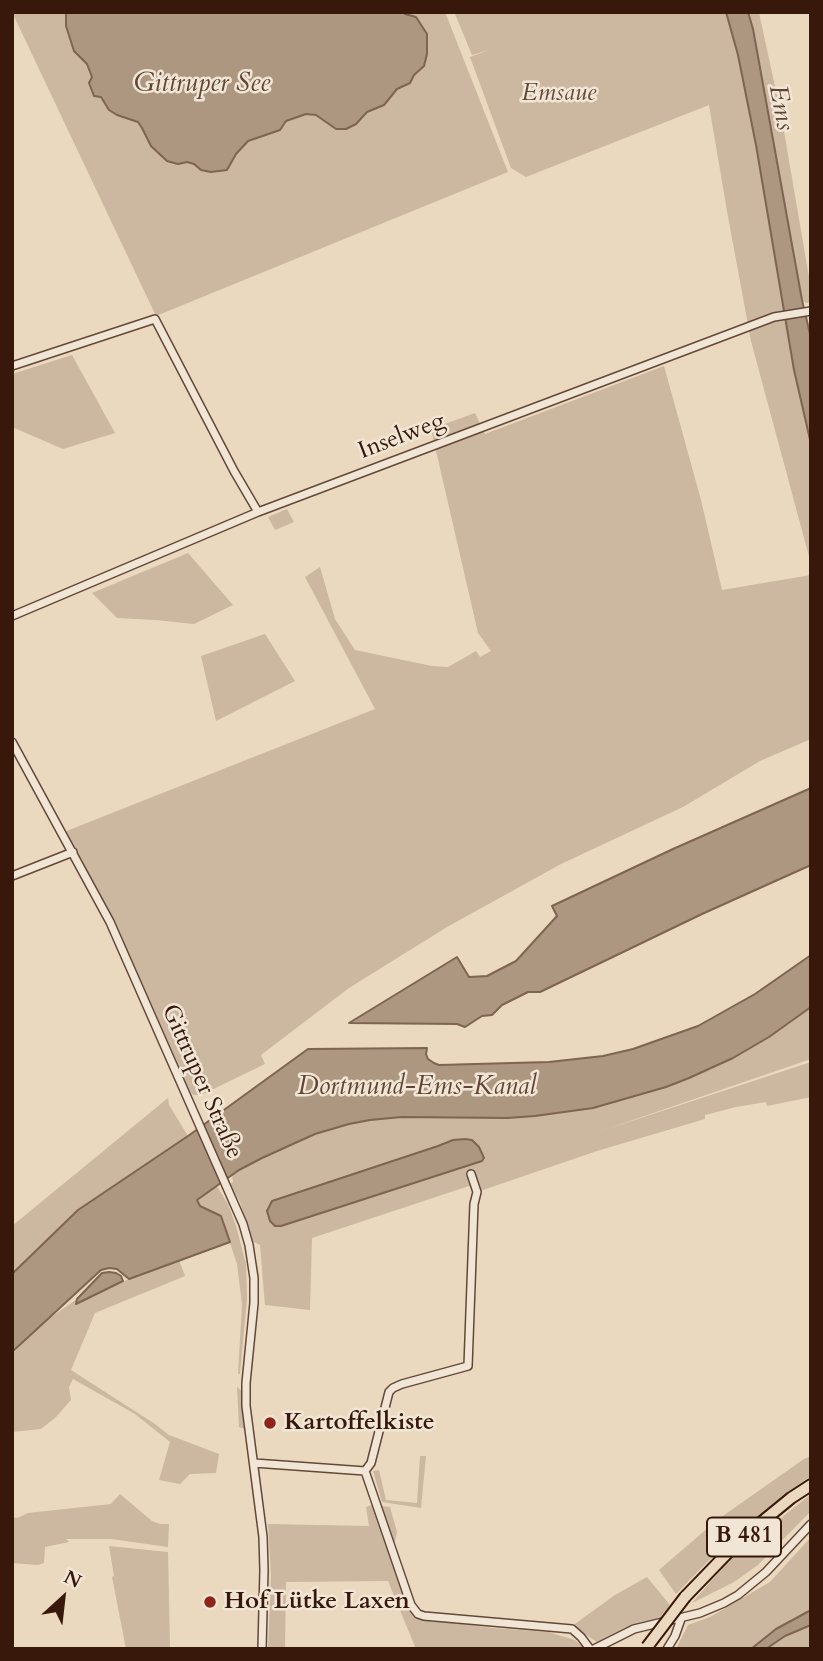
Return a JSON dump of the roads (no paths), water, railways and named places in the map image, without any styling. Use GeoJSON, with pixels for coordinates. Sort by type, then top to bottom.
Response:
{"type":"FeatureCollection","features":[{"type":"Feature","properties":{"kind":"highway","name":"B 481"},"geometry":{"type":"LineString","coordinates":[[647,1648],[685,1597],[741,1539],[811,1485]]}},
{"type":"Feature","properties":{"kind":"street","name":"Inselweg"},"geometry":{"type":"LineString","coordinates":[[12,616],[258,512],[774,317],[811,310]]}},
{"type":"Feature","properties":{"kind":"street"},"geometry":{"type":"LineString","coordinates":[[12,366],[155,319],[258,512]]}},
{"type":"Feature","properties":{"kind":"street","name":"Gittruper Straße"},"geometry":{"type":"LineString","coordinates":[[12,742],[110,922],[243,1224],[254,1278],[246,1395],[263,1537],[262,1649]]}},
{"type":"Feature","properties":{"kind":"street"},"geometry":{"type":"LineString","coordinates":[[12,876],[73,852]]}},
{"type":"Feature","properties":{"kind":"street"},"geometry":{"type":"LineString","coordinates":[[365,1471],[371,1463],[389,1392],[402,1384],[468,1366],[474,1204],[477,1192],[471,1174]]}},
{"type":"Feature","properties":{"kind":"street"},"geometry":{"type":"LineString","coordinates":[[254,1463],[365,1471]]}},
{"type":"Feature","properties":{"kind":"street"},"geometry":{"type":"LineString","coordinates":[[365,1471],[411,1605],[418,1614],[572,1629],[592,1649],[634,1629],[712,1609],[738,1595],[766,1573],[811,1524]]}},
{"type":"Feature","properties":{"kind":"street"},"geometry":{"type":"LineString","coordinates":[[667,1649],[681,1619]]}},
{"type":"Feature","properties":{"kind":"water","name":"Gittruper See"},"geometry":{"type":"Polygon","coordinates":[[[66,12],[404,12],[416,17],[427,34],[427,54],[424,66],[410,83],[397,89],[384,105],[367,112],[356,124],[346,129],[336,129],[316,115],[306,114],[286,121],[280,130],[248,141],[227,170],[211,172],[187,162],[178,164],[167,161],[151,146],[138,122],[117,115],[109,110],[101,97],[94,96],[89,83],[92,77],[87,64],[74,51],[66,26],[66,12]]]}},
{"type":"Feature","properties":{"kind":"water"},"geometry":{"type":"Polygon","coordinates":[[[726,12],[748,12],[753,29],[811,338],[811,444],[794,370],[756,145],[738,55],[726,12]]]}},
{"type":"Feature","properties":{"kind":"water","name":"Dortmund-Ems-Kanal"},"geometry":{"type":"Polygon","coordinates":[[[811,788],[811,865],[540,992],[528,992],[502,1005],[492,1015],[482,1016],[465,1027],[457,1024],[349,1023],[457,957],[469,977],[487,976],[516,961],[557,916],[552,906],[811,788]]]}},
{"type":"Feature","properties":{"kind":"water"},"geometry":{"type":"Polygon","coordinates":[[[811,955],[811,1007],[769,1037],[733,1058],[666,1087],[593,1108],[535,1116],[402,1117],[370,1120],[315,1134],[262,1158],[239,1170],[197,1200],[200,1206],[221,1216],[230,1242],[129,1279],[117,1269],[101,1270],[12,1352],[12,1274],[78,1210],[188,1136],[308,1049],[427,1048],[428,1059],[439,1065],[549,1062],[603,1056],[633,1049],[698,1026],[755,994],[811,955]]]}},
{"type":"Feature","properties":{"kind":"water"},"geometry":{"type":"Polygon","coordinates":[[[453,1140],[472,1140],[479,1147],[484,1158],[482,1161],[281,1226],[275,1226],[270,1221],[267,1211],[272,1201],[453,1140]]]}},
{"type":"Feature","properties":{"kind":"water"},"geometry":{"type":"Polygon","coordinates":[[[102,1273],[121,1276],[123,1281],[76,1304],[77,1299],[102,1273]]]}},
{"type":"Feature","properties":{"kind":"water"},"geometry":{"type":"Polygon","coordinates":[[[811,1610],[811,1625],[785,1636],[766,1649],[751,1649],[776,1629],[811,1610]]]}},
{"type":"Feature","properties":{"kind":"place","name":"Kartoffelkiste"},"geometry":{"type":"Point","coordinates":[270,1423]}},
{"type":"Feature","properties":{"kind":"place","name":"Hof Lütke Laxen"},"geometry":{"type":"Point","coordinates":[210,1602]}},
{"type":"Feature","properties":{"kind":"park label","name":"Emsaue"},"geometry":{"type":"Point","coordinates":[559,94]}},
{"type":"Feature","properties":{"kind":"water label","name":"Ems"},"geometry":{"type":"Point","coordinates":[780,108]}}]}
